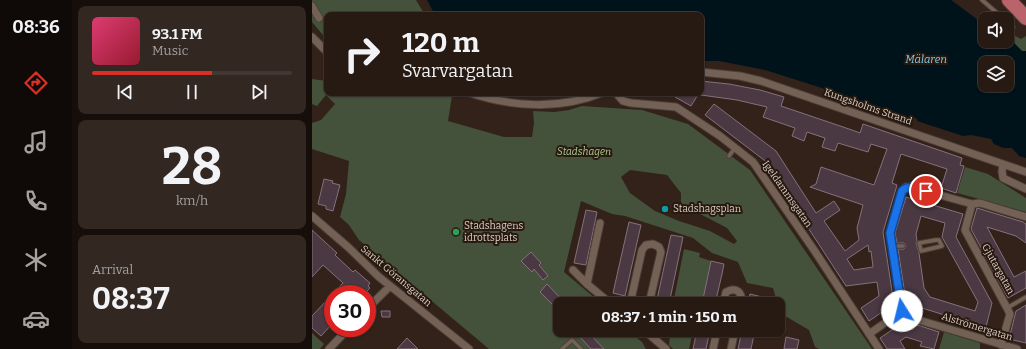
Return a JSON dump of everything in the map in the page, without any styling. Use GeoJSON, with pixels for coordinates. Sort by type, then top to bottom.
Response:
{"type":"FeatureCollection","features":[{"type":"Feature","properties":{"kind":"highway"},"geometry":{"type":"LineString","coordinates":[[1009,0],[1026,18]]}},
{"type":"Feature","properties":{"kind":"highway"},"geometry":{"type":"LineString","coordinates":[[1017,0],[1026,10]]}},
{"type":"Feature","properties":{"kind":"street"},"geometry":{"type":"LineString","coordinates":[[312,6],[319,18]]}},
{"type":"Feature","properties":{"kind":"street"},"geometry":{"type":"LineString","coordinates":[[313,40],[324,49]]}},
{"type":"Feature","properties":{"kind":"street","name":"Kungsholms Strand"},"geometry":{"type":"LineString","coordinates":[[704,72],[740,76],[761,81],[1026,172]]}},
{"type":"Feature","properties":{"kind":"street"},"geometry":{"type":"LineString","coordinates":[[480,96],[493,100],[524,104],[562,104],[589,96]]}},
{"type":"Feature","properties":{"kind":"street","name":"Igeldammsgatan"},"geometry":{"type":"LineString","coordinates":[[619,96],[624,101],[631,103],[676,107],[720,136],[753,162],[814,250],[879,349]]}},
{"type":"Feature","properties":{"kind":"street"},"geometry":{"type":"LineString","coordinates":[[1004,165],[1002,171],[1003,178],[1026,189]]}},
{"type":"Feature","properties":{"kind":"street"},"geometry":{"type":"LineString","coordinates":[[869,334],[902,311],[890,233],[902,191],[906,187],[911,187],[972,204],[980,203],[1026,217]]}},
{"type":"Feature","properties":{"kind":"street","name":"Gjutargatan"},"geometry":{"type":"LineString","coordinates":[[972,204],[965,230],[1010,314],[1001,344]]}},
{"type":"Feature","properties":{"kind":"street","name":"Sankt Göransgatan"},"geometry":{"type":"LineString","coordinates":[[312,216],[390,286],[469,349]]}},
{"type":"Feature","properties":{"kind":"street"},"geometry":{"type":"LineString","coordinates":[[586,284],[600,223]]}},
{"type":"Feature","properties":{"kind":"street"},"geometry":{"type":"LineString","coordinates":[[632,297],[642,250],[646,245],[653,244],[659,247],[660,252],[650,297]]}},
{"type":"Feature","properties":{"kind":"street"},"geometry":{"type":"LineString","coordinates":[[573,270],[586,284],[602,297]]}},
{"type":"Feature","properties":{"kind":"street"},"geometry":{"type":"LineString","coordinates":[[376,301],[390,286]]}},
{"type":"Feature","properties":{"kind":"street"},"geometry":{"type":"LineString","coordinates":[[725,297],[726,292],[732,290],[738,291],[742,297]]}},
{"type":"Feature","properties":{"kind":"street","name":"Alströmergatan"},"geometry":{"type":"LineString","coordinates":[[902,311],[915,319],[1017,349]]}},
{"type":"Feature","properties":{"kind":"street"},"geometry":{"type":"LineString","coordinates":[[329,349],[340,337]]}},
{"type":"Feature","properties":{"kind":"street"},"geometry":{"type":"LineString","coordinates":[[652,337],[666,349]]}},
{"type":"Feature","properties":{"kind":"street"},"geometry":{"type":"LineString","coordinates":[[713,349],[716,337]]}},
{"type":"Feature","properties":{"kind":"street"},"geometry":{"type":"LineString","coordinates":[[731,349],[734,337]]}},
{"type":"Feature","properties":{"kind":"lane"},"geometry":{"type":"LineString","coordinates":[[982,0],[996,12]]}},
{"type":"Feature","properties":{"kind":"lane"},"geometry":{"type":"LineString","coordinates":[[729,156],[735,148]]}},
{"type":"Feature","properties":{"kind":"lane"},"geometry":{"type":"LineString","coordinates":[[939,240],[942,246],[920,251],[919,243],[939,240]]}},
{"type":"Feature","properties":{"kind":"lane"},"geometry":{"type":"LineString","coordinates":[[892,246],[904,246]]}},
{"type":"Feature","properties":{"kind":"lane"},"geometry":{"type":"LineString","coordinates":[[1007,308],[1026,297]]}},
{"type":"Feature","properties":{"kind":"lane"},"geometry":{"type":"LineString","coordinates":[[562,349],[572,340],[581,349]]}},
{"type":"Feature","properties":{"kind":"green space"},"geometry":{"type":"Polygon","coordinates":[[[312,0],[416,0],[423,12],[324,12],[324,36],[312,22],[312,0]]]}},
{"type":"Feature","properties":{"kind":"green space"},"geometry":{"type":"Polygon","coordinates":[[[1015,36],[1021,39],[1026,36],[1026,51],[1022,51],[1015,44],[1015,36]]]}},
{"type":"Feature","properties":{"kind":"green space"},"geometry":{"type":"Polygon","coordinates":[[[312,79],[324,81],[325,96],[317,106],[312,104],[312,79]]]}},
{"type":"Feature","properties":{"kind":"green space","name":"Stadshagen"},"geometry":{"type":"Polygon","coordinates":[[[327,96],[452,96],[448,121],[504,137],[532,137],[534,123],[533,111],[554,112],[582,106],[642,110],[688,124],[750,170],[872,349],[819,349],[815,347],[809,330],[785,316],[785,297],[776,297],[773,288],[747,283],[738,262],[712,253],[693,238],[625,216],[612,214],[581,201],[564,272],[594,297],[553,297],[553,337],[638,337],[646,349],[489,349],[359,240],[349,225],[340,217],[346,194],[349,161],[312,149],[312,123],[321,120],[335,104],[327,96]],[[630,170],[621,177],[630,193],[655,211],[710,231],[734,244],[737,241],[727,228],[681,204],[681,193],[667,175],[630,170]]]}},
{"type":"Feature","properties":{"kind":"green space"},"geometry":{"type":"Polygon","coordinates":[[[965,167],[988,174],[1026,198],[1026,212],[957,193],[965,167]]]}},
{"type":"Feature","properties":{"kind":"green space"},"geometry":{"type":"Polygon","coordinates":[[[684,249],[700,253],[699,257],[711,261],[703,297],[674,297],[684,249]]]}},
{"type":"Feature","properties":{"kind":"green space"},"geometry":{"type":"Polygon","coordinates":[[[944,332],[980,343],[980,349],[939,349],[944,332]]]}},
{"type":"Feature","properties":{"kind":"green space"},"geometry":{"type":"Polygon","coordinates":[[[312,333],[324,344],[320,349],[312,349],[312,333]]]}},
{"type":"Feature","properties":{"kind":"green space"},"geometry":{"type":"Polygon","coordinates":[[[670,337],[692,337],[689,349],[673,349],[669,345],[670,337]]]}},
{"type":"Feature","properties":{"kind":"water","name":"Mälaren"},"geometry":{"type":"Polygon","coordinates":[[[427,0],[951,0],[978,20],[978,48],[1014,48],[1014,43],[1022,51],[1026,51],[1026,158],[1019,156],[1012,148],[1003,148],[994,144],[991,139],[971,135],[963,136],[917,121],[917,119],[913,117],[910,118],[838,96],[822,88],[765,70],[719,61],[704,61],[704,12],[433,12],[427,0]]]}},
{"type":"Feature","properties":{"kind":"building"},"geometry":{"type":"Polygon","coordinates":[[[704,81],[760,90],[784,97],[781,106],[860,133],[863,124],[962,158],[960,165],[964,166],[956,193],[941,188],[947,169],[901,154],[892,183],[897,185],[883,232],[894,304],[869,321],[861,308],[879,296],[877,282],[846,286],[764,160],[705,115],[714,104],[776,151],[816,213],[834,201],[840,210],[824,221],[845,251],[859,240],[857,228],[863,205],[810,187],[816,184],[821,167],[874,185],[887,149],[871,144],[868,152],[838,143],[835,151],[822,147],[825,138],[807,132],[804,141],[792,136],[795,128],[763,117],[767,107],[737,100],[704,95],[704,81]],[[868,245],[847,259],[854,270],[873,267],[871,251],[869,252],[868,245]]]}},
{"type":"Feature","properties":{"kind":"building"},"geometry":{"type":"Polygon","coordinates":[[[675,96],[697,96],[691,106],[675,96]]]}},
{"type":"Feature","properties":{"kind":"building"},"geometry":{"type":"Polygon","coordinates":[[[324,179],[333,181],[332,183],[340,185],[333,211],[326,209],[326,206],[318,204],[324,179]]]}},
{"type":"Feature","properties":{"kind":"building"},"geometry":{"type":"Polygon","coordinates":[[[906,197],[963,214],[956,237],[992,303],[985,331],[953,322],[954,318],[922,308],[920,313],[915,312],[905,295],[898,249],[904,249],[906,246],[904,243],[897,243],[895,233],[906,197]],[[921,216],[916,234],[916,243],[919,253],[924,288],[930,297],[975,311],[978,302],[942,237],[945,223],[921,216]]]}},
{"type":"Feature","properties":{"kind":"building"},"geometry":{"type":"Polygon","coordinates":[[[977,208],[1026,224],[1026,243],[1016,236],[987,227],[1014,277],[1026,271],[1026,288],[1008,298],[971,229],[977,208]]]}},
{"type":"Feature","properties":{"kind":"building"},"geometry":{"type":"Polygon","coordinates":[[[586,210],[597,212],[586,265],[574,263],[586,210]]]}},
{"type":"Feature","properties":{"kind":"building"},"geometry":{"type":"Polygon","coordinates":[[[629,222],[641,225],[625,296],[613,293],[629,222]]]}},
{"type":"Feature","properties":{"kind":"building"},"geometry":{"type":"Polygon","coordinates":[[[312,230],[337,253],[335,255],[353,272],[355,270],[370,283],[369,285],[341,285],[343,283],[323,265],[312,277],[312,230]]]}},
{"type":"Feature","properties":{"kind":"building"},"geometry":{"type":"Polygon","coordinates":[[[671,235],[683,237],[670,297],[658,297],[671,235]]]}},
{"type":"Feature","properties":{"kind":"building"},"geometry":{"type":"Polygon","coordinates":[[[531,252],[541,263],[539,265],[548,276],[543,280],[534,269],[532,272],[521,261],[531,252]]]}},
{"type":"Feature","properties":{"kind":"building"},"geometry":{"type":"Polygon","coordinates":[[[711,261],[724,264],[717,297],[703,297],[711,261]]]}},
{"type":"Feature","properties":{"kind":"building"},"geometry":{"type":"Polygon","coordinates":[[[547,284],[559,297],[553,297],[553,305],[540,292],[547,284]]]}},
{"type":"Feature","properties":{"kind":"building"},"geometry":{"type":"Polygon","coordinates":[[[750,294],[762,297],[749,297],[750,294]]]}},
{"type":"Feature","properties":{"kind":"building"},"geometry":{"type":"Polygon","coordinates":[[[324,303],[324,333],[321,336],[312,328],[312,316],[324,303]]]}},
{"type":"Feature","properties":{"kind":"building"},"geometry":{"type":"Polygon","coordinates":[[[1026,305],[1026,343],[1009,339],[1016,311],[1026,305]]]}},
{"type":"Feature","properties":{"kind":"building"},"geometry":{"type":"Polygon","coordinates":[[[381,311],[390,311],[390,317],[382,317],[381,311]]]}},
{"type":"Feature","properties":{"kind":"building"},"geometry":{"type":"Polygon","coordinates":[[[905,321],[939,332],[934,349],[920,346],[922,342],[906,337],[900,341],[905,349],[887,349],[880,338],[905,321]]]}},
{"type":"Feature","properties":{"kind":"building"},"geometry":{"type":"Polygon","coordinates":[[[580,337],[593,337],[604,349],[591,349],[580,337]]]}},
{"type":"Feature","properties":{"kind":"building"},"geometry":{"type":"Polygon","coordinates":[[[696,337],[709,337],[706,349],[693,349],[696,337]]]}},
{"type":"Feature","properties":{"kind":"building"},"geometry":{"type":"Polygon","coordinates":[[[741,337],[754,337],[751,349],[738,349],[741,337]]]}},
{"type":"Feature","properties":{"kind":"building"},"geometry":{"type":"Polygon","coordinates":[[[786,337],[799,340],[797,349],[784,349],[786,337]]]}},
{"type":"Feature","properties":{"kind":"building"},"geometry":{"type":"Polygon","coordinates":[[[407,338],[418,349],[397,349],[407,338]]]}},
{"type":"Feature","properties":{"kind":"place","name":"Stadshagsplan"},"geometry":{"type":"Point","coordinates":[665,209]}},
{"type":"Feature","properties":{"kind":"place","name":"Stadshagens idrottsplats"},"geometry":{"type":"Point","coordinates":[456,232]}},
{"type":"Feature","properties":{"kind":"route"},"geometry":{"type":"LineString","coordinates":[[902,311],[890,233],[902,191],[906,187],[926,191]]}}]}
